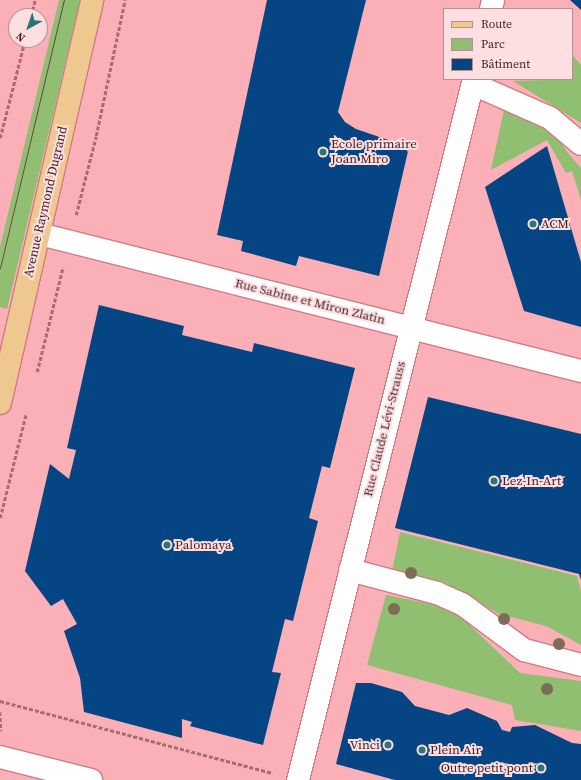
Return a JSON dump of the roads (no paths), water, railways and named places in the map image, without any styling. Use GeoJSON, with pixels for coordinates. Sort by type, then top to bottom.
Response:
{"type":"FeatureCollection","features":[{"type":"Feature","properties":{"kind":"main road","name":"Avenue Raymond Dugrand"},"geometry":{"type":"LineString","coordinates":[[0,403],[40,234],[92,0]]}},
{"type":"Feature","properties":{"kind":"street"},"geometry":{"type":"LineString","coordinates":[[473,81],[550,118],[581,144]]}},
{"type":"Feature","properties":{"kind":"street","name":"Rue Claude Lévi-Strauss"},"geometry":{"type":"LineString","coordinates":[[298,780],[473,81]]}},
{"type":"Feature","properties":{"kind":"street","name":"Rue Sabine et Miron Zlatin"},"geometry":{"type":"LineString","coordinates":[[40,234],[581,371]]}},
{"type":"Feature","properties":{"kind":"street"},"geometry":{"type":"LineString","coordinates":[[350,570],[437,593],[462,604],[524,650],[581,665]]}},
{"type":"Feature","properties":{"kind":"street"},"geometry":{"type":"LineString","coordinates":[[0,757],[91,780]]}},
{"type":"Feature","properties":{"kind":"tram line"},"geometry":{"type":"LineString","coordinates":[[0,268],[64,0]]}},
{"type":"Feature","properties":{"kind":"place","name":"Ecole primaire Joan Miro"},"geometry":{"type":"Point","coordinates":[323,152]}},
{"type":"Feature","properties":{"kind":"place","name":"ACM"},"geometry":{"type":"Point","coordinates":[533,224]}},
{"type":"Feature","properties":{"kind":"place","name":"Lez-In-Art"},"geometry":{"type":"Point","coordinates":[494,481]}},
{"type":"Feature","properties":{"kind":"place","name":"Palomaya"},"geometry":{"type":"Point","coordinates":[167,545]}},
{"type":"Feature","properties":{"kind":"place","name":"Vinci"},"geometry":{"type":"Point","coordinates":[388,745]}},
{"type":"Feature","properties":{"kind":"place","name":"Plein Air"},"geometry":{"type":"Point","coordinates":[422,750]}},
{"type":"Feature","properties":{"kind":"place","name":"Outre petit pont"},"geometry":{"type":"Point","coordinates":[541,768]}}]}
